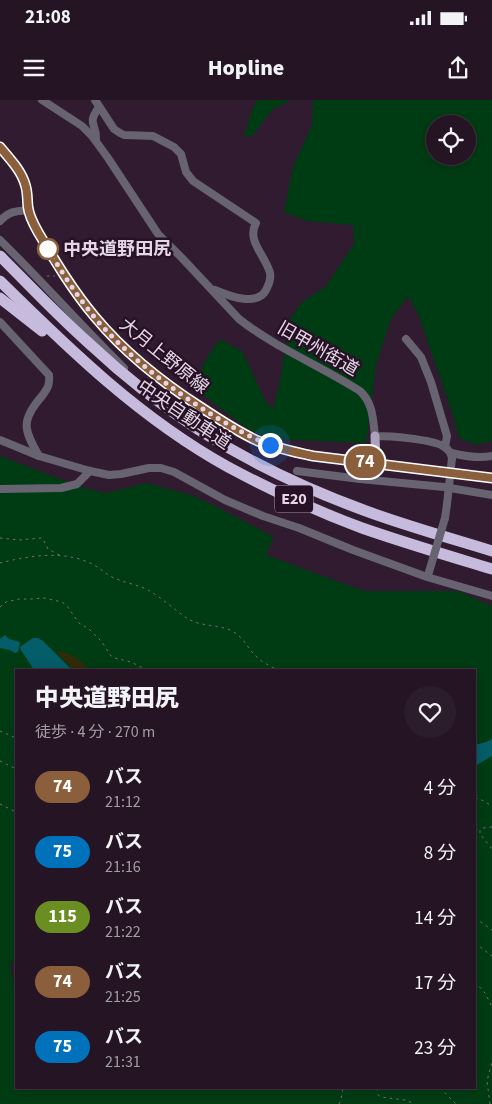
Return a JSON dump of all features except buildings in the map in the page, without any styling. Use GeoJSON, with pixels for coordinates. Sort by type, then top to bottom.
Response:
{"type":"FeatureCollection","features":[{"type":"Feature","properties":{"kind":"highway","name":"中央自動車道"},"geometry":{"type":"LineString","coordinates":[[0,256],[91,346],[130,379],[200,430],[276,473],[321,493],[366,511],[492,551]]}},
{"type":"Feature","properties":{"kind":"highway","name":"中央自動車道"},"geometry":{"type":"LineString","coordinates":[[0,281],[44,325],[116,390],[147,414],[227,466],[316,510],[364,528],[492,569]]}},
{"type":"Feature","properties":{"kind":"highway"},"geometry":{"type":"LineString","coordinates":[[0,298],[116,390]]}},
{"type":"Feature","properties":{"kind":"main road","name":"大月上野原線"},"geometry":{"type":"LineString","coordinates":[[0,147],[23,179],[29,210],[36,228],[56,262],[94,316],[117,341],[167,384],[242,433],[285,450],[313,456],[492,478]]}},
{"type":"Feature","properties":{"kind":"main road"},"geometry":{"type":"LineString","coordinates":[[375,436],[376,464]]}},
{"type":"Feature","properties":{"kind":"street","name":"旧甲州街道"},"geometry":{"type":"LineString","coordinates":[[42,100],[82,126],[92,136],[158,234],[240,319],[278,345],[351,385],[365,395],[370,405],[375,436]]}},
{"type":"Feature","properties":{"kind":"street"},"geometry":{"type":"LineString","coordinates":[[96,142],[92,120],[97,104]]}},
{"type":"Feature","properties":{"kind":"street"},"geometry":{"type":"LineString","coordinates":[[97,104],[114,128],[120,133],[124,135],[153,136],[174,147],[181,154],[186,172],[193,182],[256,223],[253,228],[256,246],[270,273],[267,291],[260,297],[249,299],[238,298],[211,288]]}},
{"type":"Feature","properties":{"kind":"street"},"geometry":{"type":"LineString","coordinates":[[0,207],[3,218],[18,211],[29,210]]}},
{"type":"Feature","properties":{"kind":"street"},"geometry":{"type":"LineString","coordinates":[[0,240],[156,399]]}},
{"type":"Feature","properties":{"kind":"street"},"geometry":{"type":"LineString","coordinates":[[0,322],[49,375],[50,382],[48,388],[33,406],[28,414],[26,423],[27,433],[39,456]]}},
{"type":"Feature","properties":{"kind":"street"},"geometry":{"type":"LineString","coordinates":[[406,340],[421,357],[431,382],[447,436],[445,447]]}},
{"type":"Feature","properties":{"kind":"street"},"geometry":{"type":"LineString","coordinates":[[375,436],[388,436],[435,443],[445,447],[452,456],[445,518],[428,575]]}},
{"type":"Feature","properties":{"kind":"street"},"geometry":{"type":"LineString","coordinates":[[0,440],[39,456],[109,475],[149,468],[161,468],[174,472],[226,500],[263,516],[353,550],[492,596]]}},
{"type":"Feature","properties":{"kind":"street"},"geometry":{"type":"LineString","coordinates":[[452,456],[492,456]]}},
{"type":"Feature","properties":{"kind":"street"},"geometry":{"type":"LineString","coordinates":[[0,489],[61,488],[77,484],[90,471]]}},
{"type":"Feature","properties":{"kind":"street"},"geometry":{"type":"LineString","coordinates":[[297,471],[360,480],[444,487],[492,495]]}},
{"type":"Feature","properties":{"kind":"path"},"geometry":{"type":"LineString","coordinates":[[0,538],[19,540],[40,538],[43,539],[48,549],[63,557]]}},
{"type":"Feature","properties":{"kind":"path"},"geometry":{"type":"LineString","coordinates":[[0,564],[38,556],[63,557],[91,563],[111,577],[133,583],[148,590],[190,620],[199,624],[220,626],[229,630],[243,640],[251,652],[259,659],[275,669]]}},
{"type":"Feature","properties":{"kind":"path"},"geometry":{"type":"LineString","coordinates":[[0,607],[6,602],[19,599],[44,598],[62,602],[80,623],[102,642],[111,656],[148,669]]}},
{"type":"Feature","properties":{"kind":"path"},"geometry":{"type":"LineString","coordinates":[[0,731],[15,738]]}},
{"type":"Feature","properties":{"kind":"path"},"geometry":{"type":"LineString","coordinates":[[0,761],[15,768]]}},
{"type":"Feature","properties":{"kind":"path"},"geometry":{"type":"LineString","coordinates":[[476,798],[492,806]]}},
{"type":"Feature","properties":{"kind":"path"},"geometry":{"type":"LineString","coordinates":[[0,804],[15,812]]}},
{"type":"Feature","properties":{"kind":"path"},"geometry":{"type":"LineString","coordinates":[[476,829],[492,827]]}},
{"type":"Feature","properties":{"kind":"path"},"geometry":{"type":"LineString","coordinates":[[480,830],[480,834],[492,849]]}},
{"type":"Feature","properties":{"kind":"path"},"geometry":{"type":"LineString","coordinates":[[476,919],[492,930]]}},
{"type":"Feature","properties":{"kind":"path"},"geometry":{"type":"LineString","coordinates":[[476,944],[492,956]]}},
{"type":"Feature","properties":{"kind":"path"},"geometry":{"type":"LineString","coordinates":[[476,983],[485,992],[492,1007]]}},
{"type":"Feature","properties":{"kind":"path"},"geometry":{"type":"LineString","coordinates":[[490,1104],[487,1081],[492,1062]]}},
{"type":"Feature","properties":{"kind":"path"},"geometry":{"type":"LineString","coordinates":[[339,1104],[343,1089]]}},
{"type":"Feature","properties":{"kind":"path"},"geometry":{"type":"LineString","coordinates":[[377,1089],[378,1095],[381,1097],[405,1100],[415,1104]]}},
{"type":"Feature","properties":{"kind":"path"},"geometry":{"type":"LineString","coordinates":[[441,1089],[456,1104]]}},
{"type":"Feature","properties":{"kind":"green space"},"geometry":{"type":"Polygon","coordinates":[[[257,100],[291,100],[272,110],[253,135],[244,137],[251,113],[257,100]]]}},
{"type":"Feature","properties":{"kind":"green space"},"geometry":{"type":"Polygon","coordinates":[[[313,100],[492,100],[492,441],[476,445],[459,438],[452,412],[418,314],[408,296],[391,319],[376,365],[366,443],[270,439],[248,429],[192,387],[208,356],[220,339],[242,351],[266,402],[273,409],[279,386],[290,319],[302,302],[325,287],[354,244],[353,225],[307,221],[284,212],[293,167],[312,125],[313,100]]]}},
{"type":"Feature","properties":{"kind":"green space"},"geometry":{"type":"Polygon","coordinates":[[[0,456],[84,488],[106,493],[147,483],[191,495],[274,537],[266,555],[364,591],[458,591],[492,606],[492,1104],[0,1104],[0,456]]]}},
{"type":"Feature","properties":{"kind":"sand"},"geometry":{"type":"Polygon","coordinates":[[[60,651],[80,660],[88,669],[73,669],[58,652],[60,651]]]}},
{"type":"Feature","properties":{"kind":"water"},"geometry":{"type":"Polygon","coordinates":[[[5,635],[9,639],[20,642],[18,652],[15,653],[0,648],[0,639],[5,635]]]}},
{"type":"Feature","properties":{"kind":"water"},"geometry":{"type":"Polygon","coordinates":[[[33,638],[38,638],[71,669],[33,669],[20,647],[33,638]]]}},
{"type":"Feature","properties":{"kind":"water"},"geometry":{"type":"Polygon","coordinates":[[[492,739],[492,756],[476,765],[476,745],[492,739]]]}},
{"type":"Feature","properties":{"kind":"bus line","name":"74"},"geometry":{"type":"LineString","coordinates":[[0,147],[13,163],[25,184],[29,210],[36,228],[56,262],[94,316],[117,341],[141,362],[194,403],[242,433],[285,450],[313,456],[492,478]]}},
{"type":"Feature","properties":{"kind":"place","name":"中央道野田尻"},"geometry":{"type":"Point","coordinates":[48,249]}},
{"type":"Feature","properties":{"kind":"route"},"geometry":{"type":"LineString","coordinates":[[48,249],[46,245],[94,316],[117,341],[167,384],[242,433],[270,445]]}}]}
